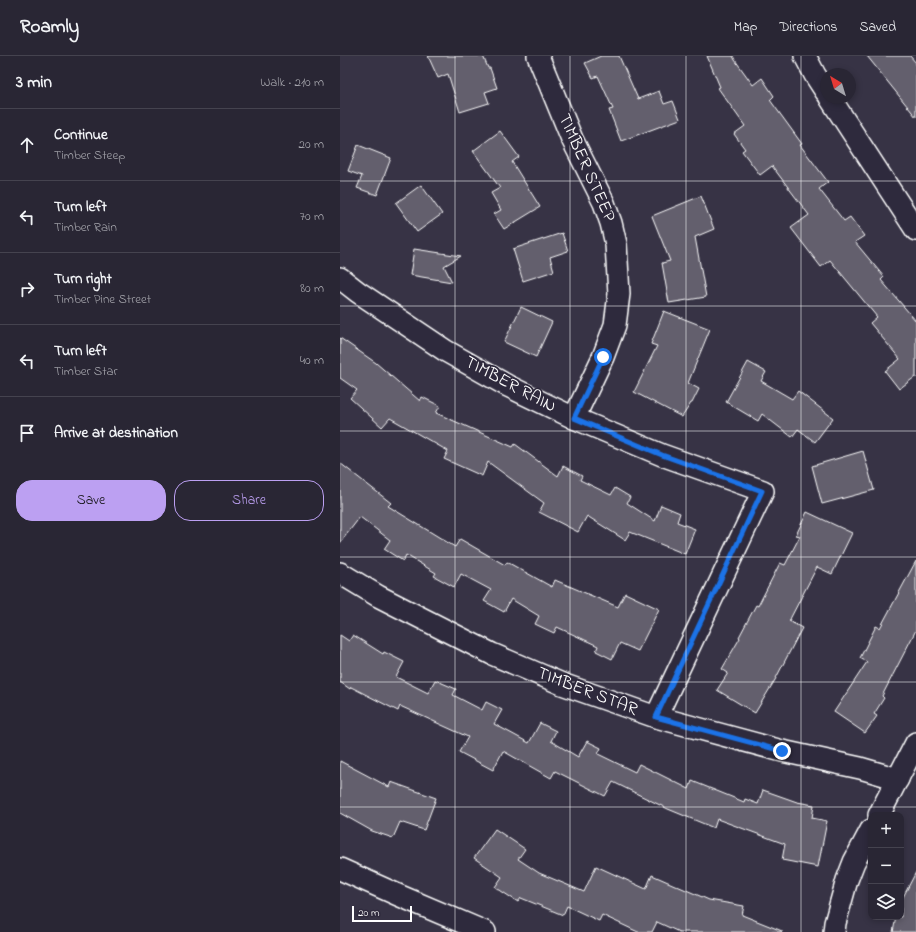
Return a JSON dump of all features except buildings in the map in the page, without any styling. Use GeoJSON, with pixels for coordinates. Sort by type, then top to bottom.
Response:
{"type":"FeatureCollection","features":[{"type":"Feature","properties":{"kind":"street","name":"TIMBER STEEP"},"geometry":{"type":"LineString","coordinates":[[538,56],[572,139],[604,203],[616,244],[619,294],[615,325],[603,357],[574,418]]}},
{"type":"Feature","properties":{"kind":"street"},"geometry":{"type":"LineString","coordinates":[[805,56],[820,83]]}},
{"type":"Feature","properties":{"kind":"street"},"geometry":{"type":"LineString","coordinates":[[834,104],[916,230]]}},
{"type":"Feature","properties":{"kind":"street","name":"TIMBER RAIN"},"geometry":{"type":"LineString","coordinates":[[340,278],[358,292],[446,351],[508,386],[574,418],[662,455],[762,491],[656,717]]}},
{"type":"Feature","properties":{"kind":"street","name":"TIMBER STAR"},"geometry":{"type":"LineString","coordinates":[[340,573],[378,596],[492,654],[562,684],[656,717],[782,751],[860,768],[898,779]]}},
{"type":"Feature","properties":{"kind":"street"},"geometry":{"type":"LineString","coordinates":[[881,812],[916,744]]}},
{"type":"Feature","properties":{"kind":"street"},"geometry":{"type":"LineString","coordinates":[[834,932],[835,923],[847,880],[854,862],[868,836]]}},
{"type":"Feature","properties":{"kind":"street"},"geometry":{"type":"LineString","coordinates":[[340,869],[485,932]]}},
{"type":"Feature","properties":{"kind":"route"},"geometry":{"type":"LineString","coordinates":[[603,357],[574,418],[662,455],[762,491],[656,717],[782,751]]}}]}
